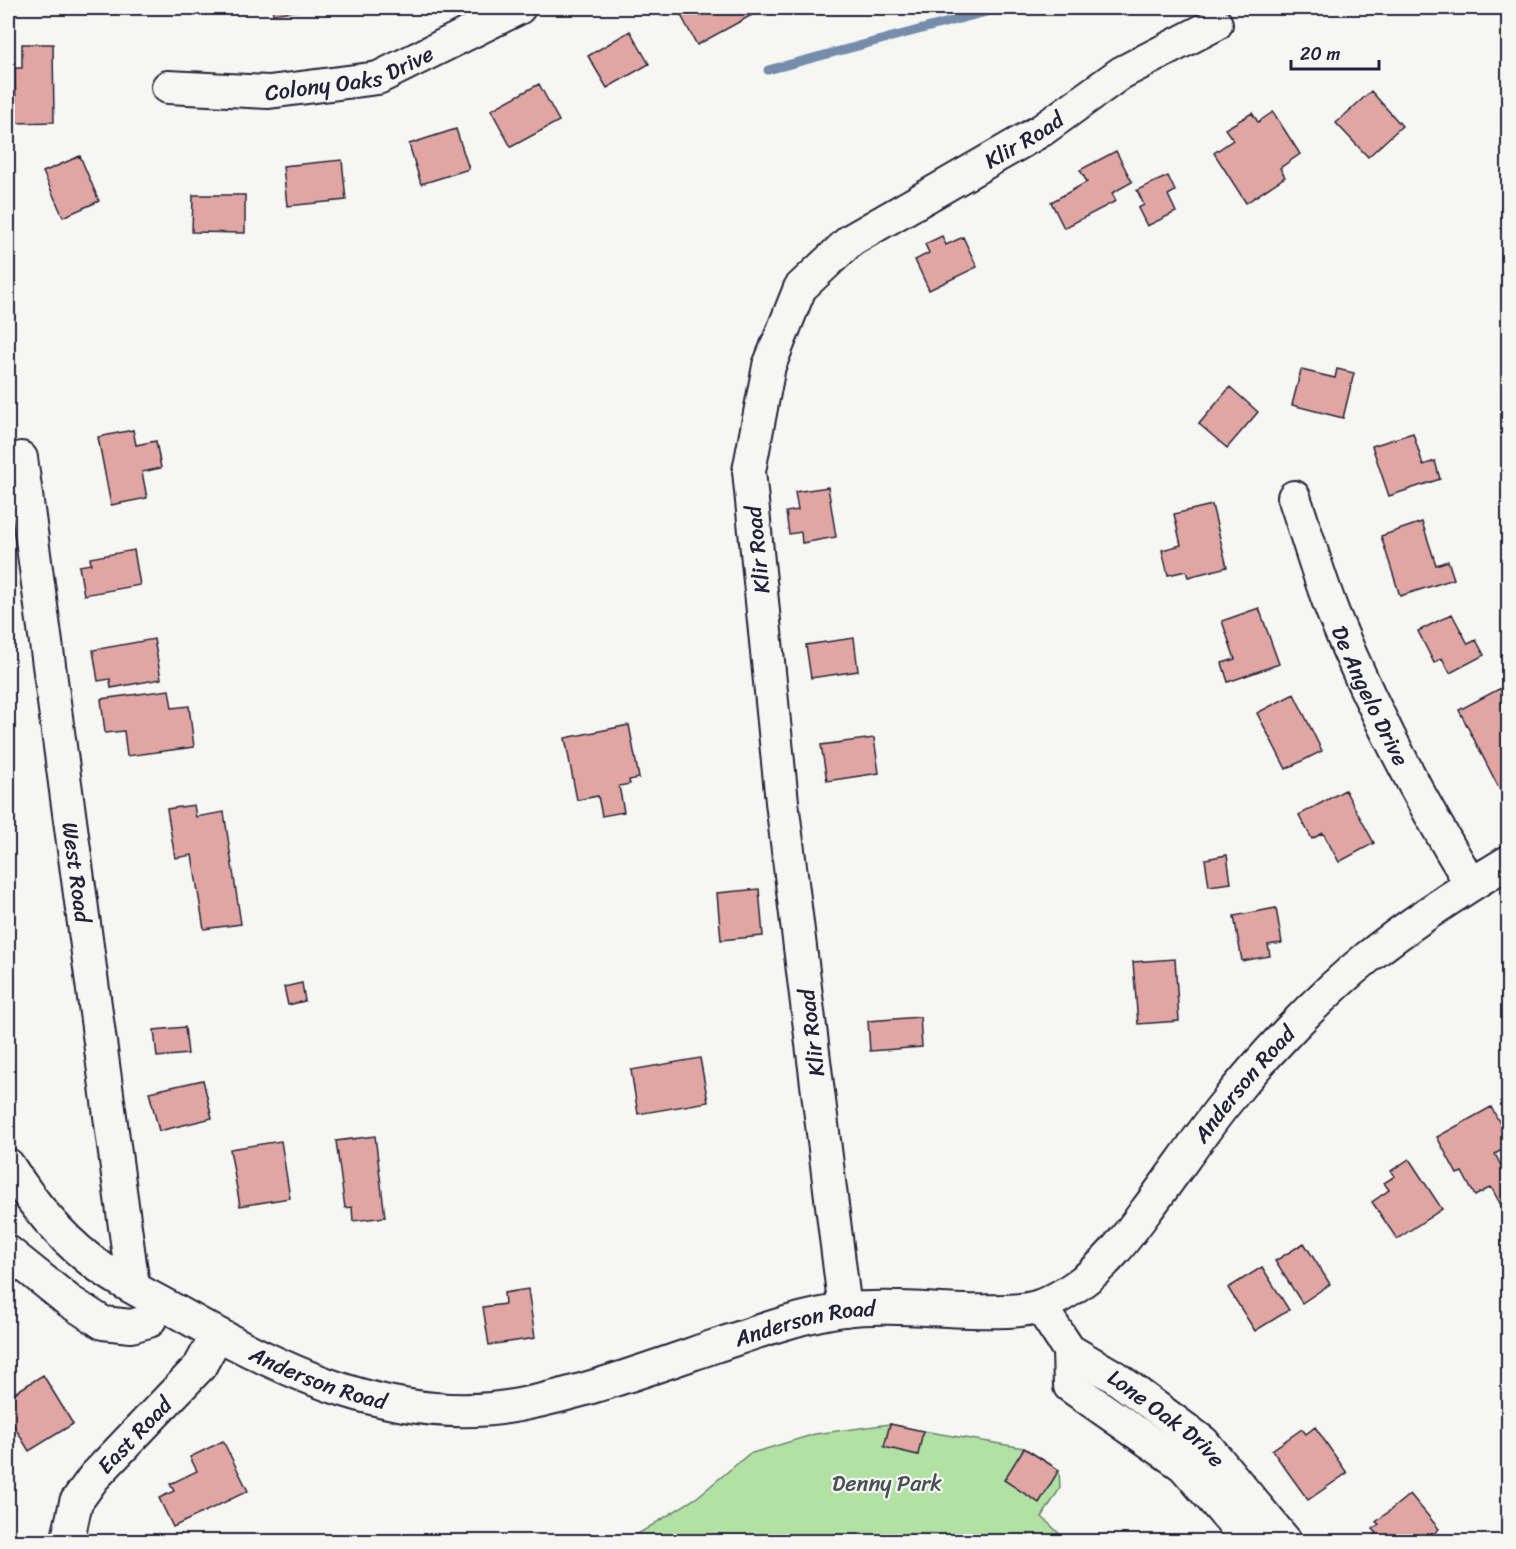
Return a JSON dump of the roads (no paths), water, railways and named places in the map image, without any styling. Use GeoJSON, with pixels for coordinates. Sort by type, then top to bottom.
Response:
{"type":"FeatureCollection","features":[{"type":"Feature","properties":{"kind":"street","name":"Colony Oaks Drive"},"geometry":{"type":"LineString","coordinates":[[168,87],[269,92],[378,78],[519,8]]}},
{"type":"Feature","properties":{"kind":"street","name":"Klir Road"},"geometry":{"type":"LineString","coordinates":[[845,1310],[784,814],[749,471],[769,366],[800,288],[851,240],[1042,130],[1121,73],[1216,24]]}},
{"type":"Feature","properties":{"kind":"street","name":"West Road"},"geometry":{"type":"LineString","coordinates":[[21,458],[133,1286]]}},
{"type":"Feature","properties":{"kind":"street","name":"De Angelo Drive"},"geometry":{"type":"LineString","coordinates":[[1294,497],[1332,611],[1370,698],[1443,838],[1471,884]]}},
{"type":"Feature","properties":{"kind":"street","name":"Anderson Road"},"geometry":{"type":"LineString","coordinates":[[8,1166],[53,1227],[91,1260],[160,1303],[217,1335],[284,1367],[343,1390],[429,1409],[468,1411],[515,1406],[570,1393],[782,1324],[845,1310],[1005,1311],[1040,1306],[1077,1286],[1099,1268],[1122,1242],[1221,1109],[1269,1053],[1331,990],[1368,957],[1422,917],[1509,862]]}},
{"type":"Feature","properties":{"kind":"street"},"geometry":{"type":"LineString","coordinates":[[8,1252],[69,1301],[103,1323],[131,1326],[149,1321],[160,1303]]}},
{"type":"Feature","properties":{"kind":"street","name":"Lone Oak Drive"},"geometry":{"type":"LineString","coordinates":[[1040,1306],[1069,1350],[1115,1377],[1203,1442],[1286,1542]]}},
{"type":"Feature","properties":{"kind":"street","name":"East Road"},"geometry":{"type":"LineString","coordinates":[[71,1542],[69,1534],[76,1502],[94,1477],[200,1366],[217,1335]]}},
{"type":"Feature","properties":{"kind":"street"},"geometry":{"type":"LineString","coordinates":[[1069,1350],[1070,1386],[1184,1466],[1239,1530],[1245,1542]]}},
{"type":"Feature","properties":{"kind":"waterway"},"geometry":{"type":"LineString","coordinates":[[768,70],[1001,8]]}},
{"type":"Feature","properties":{"kind":"park label","name":"Denny Park"},"geometry":{"type":"Point","coordinates":[887,1483]}}]}
